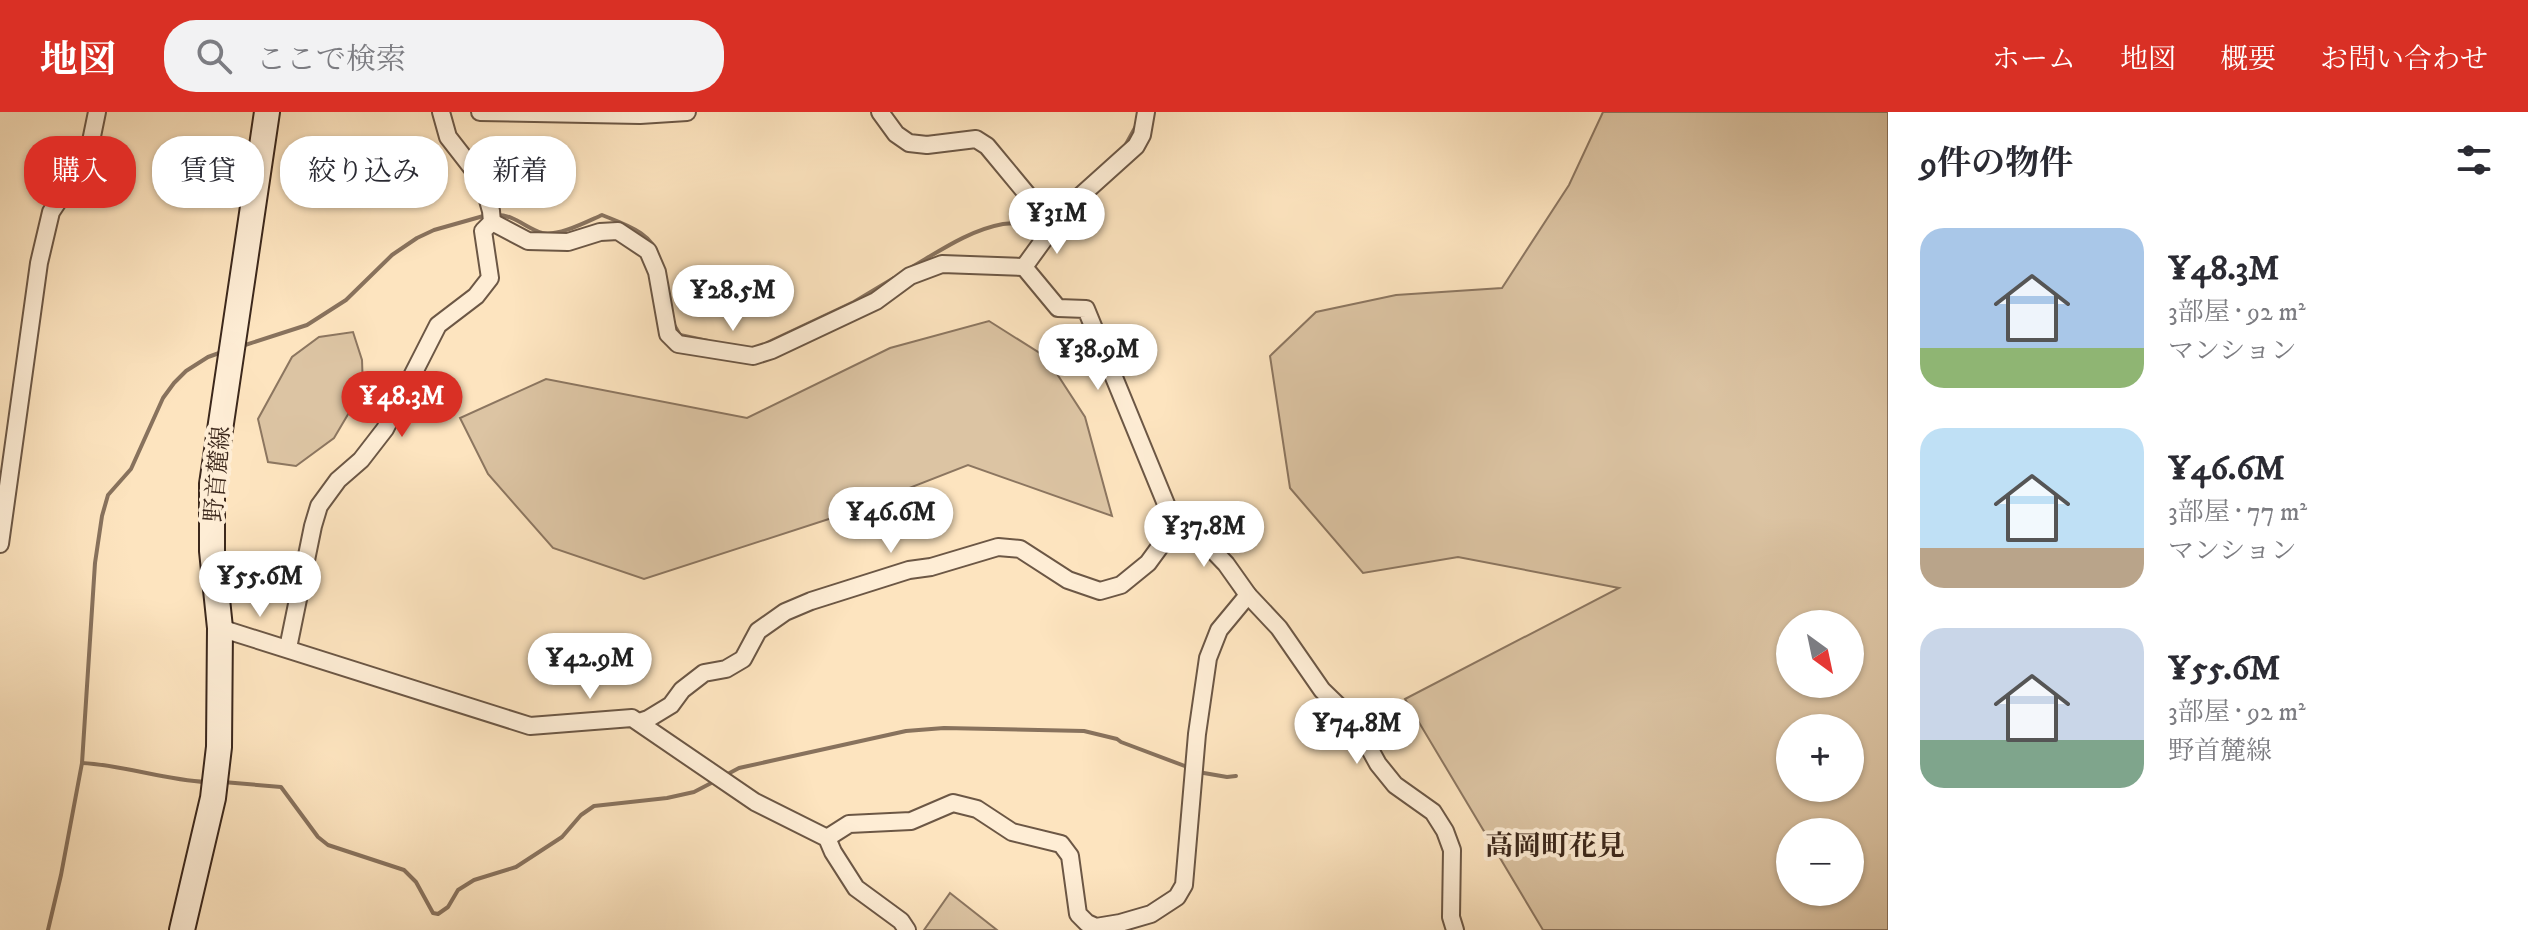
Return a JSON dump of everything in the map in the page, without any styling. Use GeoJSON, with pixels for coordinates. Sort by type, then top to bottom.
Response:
{"type":"FeatureCollection","features":[{"type":"Feature","properties":{"kind":"main road","name":"野首麓線"},"geometry":{"type":"LineString","coordinates":[[182,930],[213,798],[219,747],[220,628],[212,551],[212,484],[267,112]]}},
{"type":"Feature","properties":{"kind":"street"},"geometry":{"type":"LineString","coordinates":[[0,544],[39,263],[51,212],[90,146],[97,112]]}},
{"type":"Feature","properties":{"kind":"street"},"geometry":{"type":"LineString","coordinates":[[441,112],[448,137],[483,182],[492,222]]}},
{"type":"Feature","properties":{"kind":"street"},"geometry":{"type":"LineString","coordinates":[[480,112],[640,115],[687,112]]}},
{"type":"Feature","properties":{"kind":"street"},"geometry":{"type":"LineString","coordinates":[[880,112],[896,134],[909,143],[927,145],[976,139],[987,146],[1045,216],[1045,238],[1024,267]]}},
{"type":"Feature","properties":{"kind":"street"},"geometry":{"type":"LineString","coordinates":[[1046,227],[1136,146],[1142,135],[1146,112]]}},
{"type":"Feature","properties":{"kind":"street"},"geometry":{"type":"LineString","coordinates":[[288,648],[319,506],[338,480],[361,460],[385,429],[438,325],[476,296],[490,278],[483,231],[492,222]]}},
{"type":"Feature","properties":{"kind":"street"},"geometry":{"type":"LineString","coordinates":[[492,222],[528,241],[568,242],[600,232],[618,231],[648,251],[657,272],[668,334],[678,344],[753,356],[876,301],[910,276],[942,264],[1024,267],[1058,308],[1086,309],[1175,526],[1203,540],[1226,564],[1248,595],[1279,628],[1322,690],[1355,722],[1378,764],[1395,785],[1433,812],[1445,831],[1452,850],[1451,917],[1455,930]]}},
{"type":"Feature","properties":{"kind":"street"},"geometry":{"type":"LineString","coordinates":[[639,722],[671,705],[682,690],[704,673],[726,669],[743,659],[758,631],[785,612],[811,601],[909,570],[931,567],[998,547],[1020,549],[1068,580],[1100,591],[1121,585],[1148,563],[1175,526]]}},
{"type":"Feature","properties":{"kind":"street"},"geometry":{"type":"LineString","coordinates":[[827,838],[849,824],[911,821],[953,803],[977,809],[1012,832],[1061,844],[1070,856],[1078,914],[1087,923],[1096,927],[1151,914],[1177,897],[1184,885],[1197,734],[1208,658],[1219,630],[1248,595]]}},
{"type":"Feature","properties":{"kind":"street"},"geometry":{"type":"LineString","coordinates":[[220,628],[530,726],[632,718],[755,802],[827,838],[856,888],[901,921],[907,930]]}},
{"type":"Feature","properties":{"kind":"shaded area"},"geometry":{"type":"Polygon","coordinates":[[[1603,112],[1888,112],[1888,930],[1543,930],[1405,699],[1619,588],[1458,557],[1363,573],[1290,488],[1270,356],[1316,312],[1396,295],[1502,288],[1569,185],[1603,112]]]}},
{"type":"Feature","properties":{"kind":"shaded area"},"geometry":{"type":"Polygon","coordinates":[[[989,321],[1046,357],[1085,417],[1112,516],[968,465],[835,517],[644,579],[553,548],[488,474],[460,418],[546,379],[747,418],[890,348],[989,321]]]}},
{"type":"Feature","properties":{"kind":"shaded area"},"geometry":{"type":"Polygon","coordinates":[[[353,332],[362,360],[363,389],[334,438],[296,466],[268,462],[258,419],[292,357],[319,337],[353,332]]]}},
{"type":"Feature","properties":{"kind":"shaded area"},"geometry":{"type":"Polygon","coordinates":[[[950,893],[997,930],[924,930],[950,893]]]}},
{"type":"Feature","properties":{"kind":"waterway"},"geometry":{"type":"LineString","coordinates":[[1125,146],[1136,126]]}},
{"type":"Feature","properties":{"kind":"waterway"},"geometry":{"type":"LineString","coordinates":[[242,346],[307,325],[346,300],[392,255],[417,238],[487,215]]}},
{"type":"Feature","properties":{"kind":"waterway"},"geometry":{"type":"LineString","coordinates":[[496,215],[549,234],[573,228],[602,215],[645,236],[652,243],[659,260]]}},
{"type":"Feature","properties":{"kind":"waterway"},"geometry":{"type":"LineString","coordinates":[[912,267],[979,231],[1003,224],[1040,220]]}},
{"type":"Feature","properties":{"kind":"waterway"},"geometry":{"type":"LineString","coordinates":[[767,343],[854,302],[894,278]]}},
{"type":"Feature","properties":{"kind":"waterway"},"geometry":{"type":"LineString","coordinates":[[673,323],[680,335],[708,341]]}},
{"type":"Feature","properties":{"kind":"waterway"},"geometry":{"type":"LineString","coordinates":[[48,930],[82,763],[95,563],[108,495],[131,469],[163,398],[174,383],[186,371],[222,352]]}},
{"type":"Feature","properties":{"kind":"waterway"},"geometry":{"type":"LineString","coordinates":[[724,776],[739,768],[906,731],[944,728],[1084,731],[1117,739],[1190,768]]}},
{"type":"Feature","properties":{"kind":"waterway"},"geometry":{"type":"LineString","coordinates":[[82,763],[206,782]]}},
{"type":"Feature","properties":{"kind":"waterway"},"geometry":{"type":"LineString","coordinates":[[1198,772],[1236,776]]}},
{"type":"Feature","properties":{"kind":"waterway"},"geometry":{"type":"LineString","coordinates":[[223,782],[281,787],[318,837],[328,845],[404,870],[416,882],[433,913],[438,914],[448,907],[458,890],[474,880],[516,867],[562,837],[581,815],[594,806],[667,798],[694,792],[717,780]]}},
{"type":"Feature","properties":{"kind":"district","name":"高岡町花見"},"geometry":{"type":"Point","coordinates":[1555,846]}}]}
